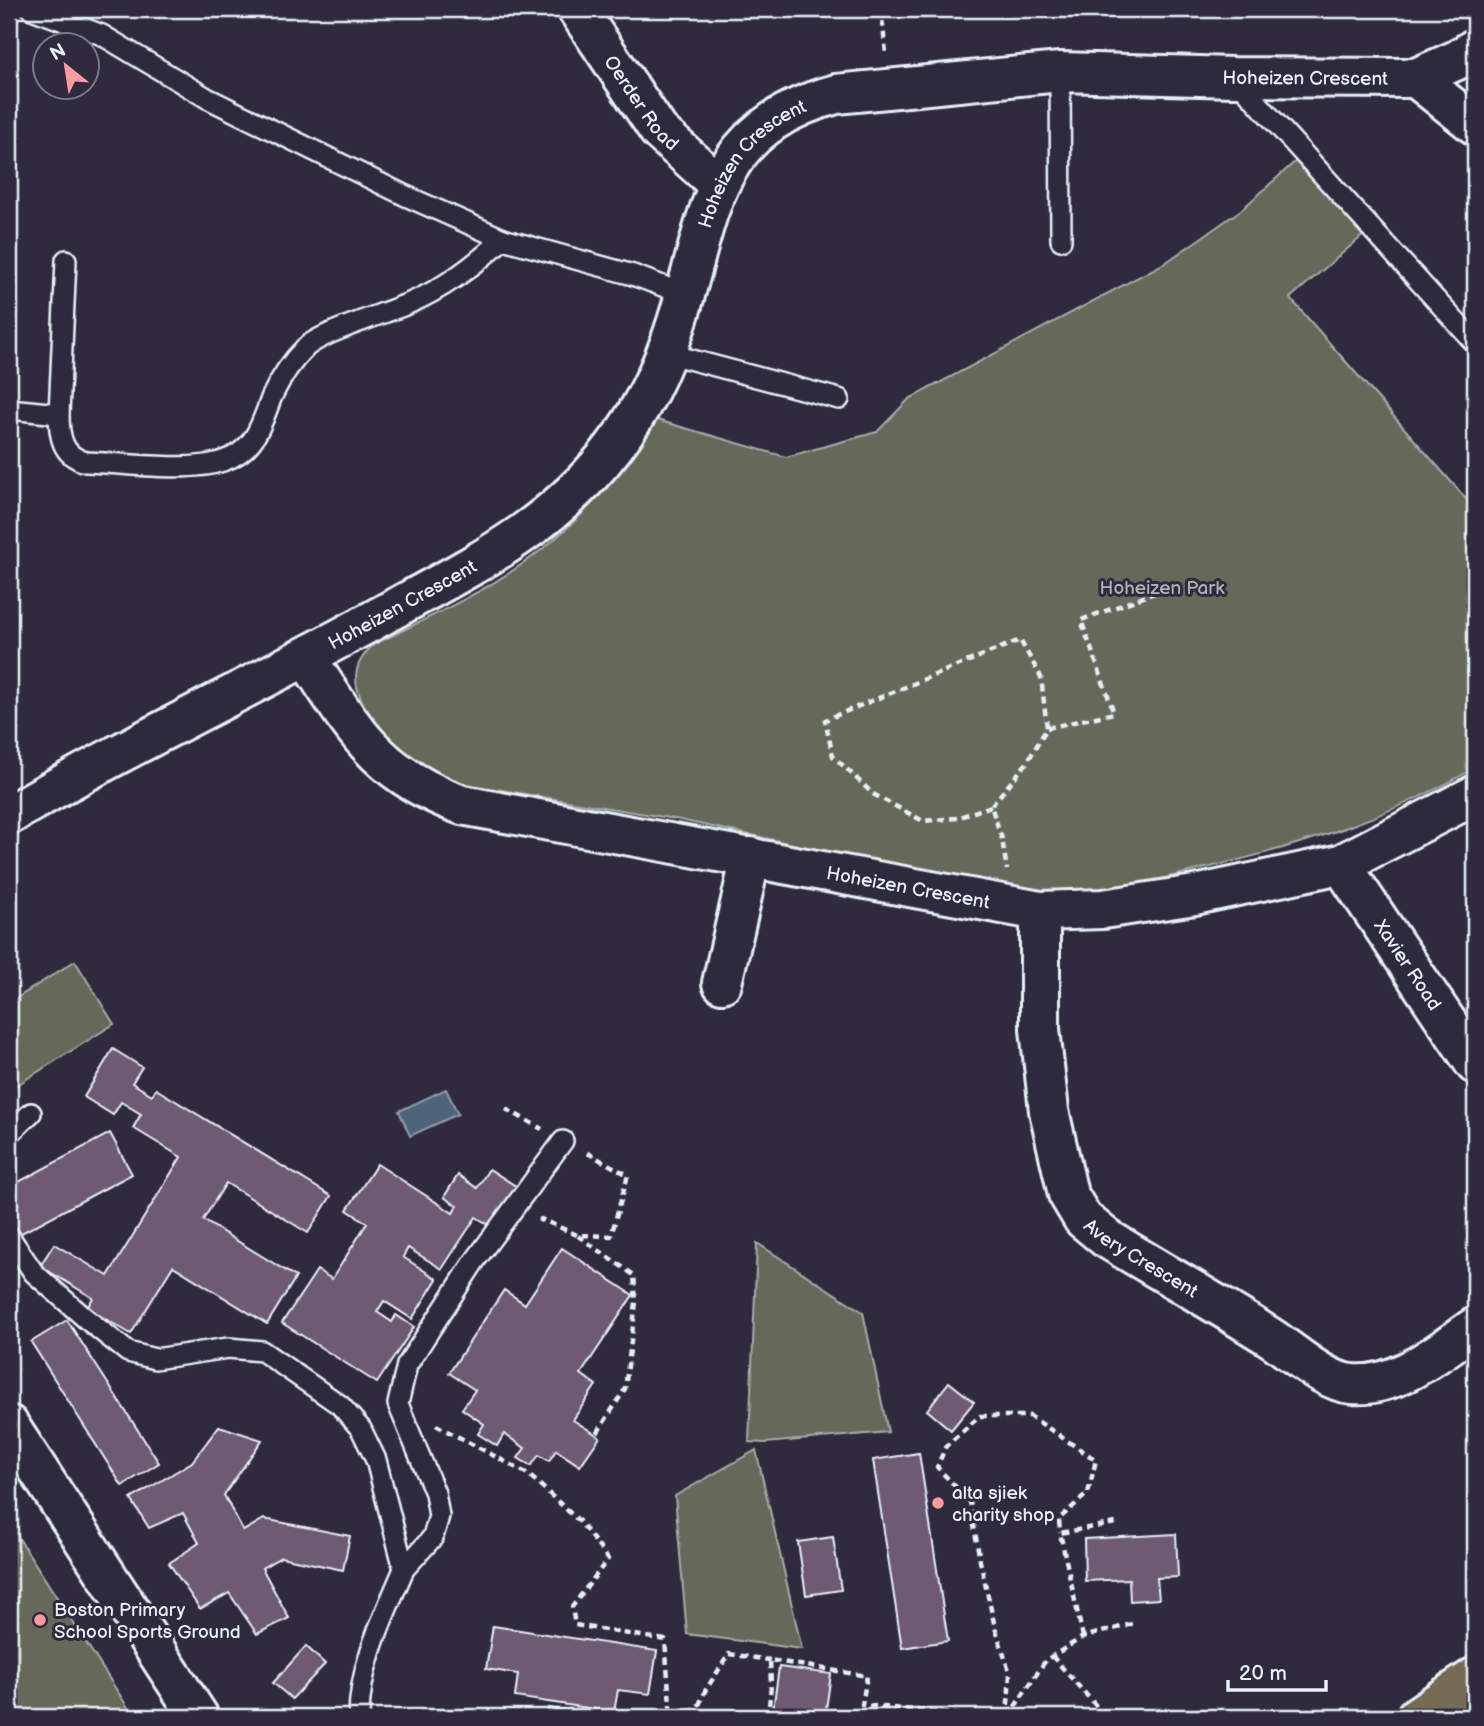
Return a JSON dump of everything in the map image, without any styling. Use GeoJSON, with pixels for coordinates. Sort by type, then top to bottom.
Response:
{"type":"FeatureCollection","features":[{"type":"Feature","properties":{"kind":"highway"},"geometry":{"type":"LineString","coordinates":[[1416,1717],[1475,1676]]}},
{"type":"Feature","properties":{"kind":"street","name":"Oerder Road"},"geometry":{"type":"LineString","coordinates":[[577,9],[659,131],[718,184]]}},
{"type":"Feature","properties":{"kind":"street"},"geometry":{"type":"LineString","coordinates":[[1475,48],[1457,60],[1416,78],[1475,125]]}},
{"type":"Feature","properties":{"kind":"street","name":"Hoheizen Crescent"},"geometry":{"type":"LineString","coordinates":[[9,815],[504,548],[564,502],[614,446],[652,385],[666,353],[709,205],[718,184],[730,163],[746,144],[784,113],[836,94],[1060,72],[1416,78]]}},
{"type":"Feature","properties":{"kind":"street","name":"Hoheizen Crescent"},"geometry":{"type":"LineString","coordinates":[[306,657],[369,748],[391,768],[416,785],[462,805],[1040,911],[1103,909],[1195,895],[1341,864],[1475,795]]}},
{"type":"Feature","properties":{"kind":"street"},"geometry":{"type":"LineString","coordinates":[[722,983],[751,857]]}},
{"type":"Feature","properties":{"kind":"street","name":"Xavier Road"},"geometry":{"type":"LineString","coordinates":[[1341,864],[1475,1064]]}},
{"type":"Feature","properties":{"kind":"street","name":"Avery Crescent"},"geometry":{"type":"LineString","coordinates":[[1040,911],[1040,1028],[1049,1111],[1068,1194],[1083,1219],[1106,1238],[1270,1338],[1330,1378],[1352,1384],[1377,1381],[1410,1372],[1475,1327]]}},
{"type":"Feature","properties":{"kind":"street"},"geometry":{"type":"LineString","coordinates":[[9,1425],[199,1717]]}},
{"type":"Feature","properties":{"kind":"lane"},"geometry":{"type":"LineString","coordinates":[[32,9],[102,35],[207,98],[406,196],[503,239],[634,275],[684,294]]}},
{"type":"Feature","properties":{"kind":"lane"},"geometry":{"type":"LineString","coordinates":[[1060,72],[1061,240]]}},
{"type":"Feature","properties":{"kind":"lane"},"geometry":{"type":"LineString","coordinates":[[1234,77],[1475,343]]}},
{"type":"Feature","properties":{"kind":"lane"},"geometry":{"type":"LineString","coordinates":[[66,260],[60,414],[60,432],[65,448],[74,459],[86,462],[201,466],[225,461],[244,449],[260,431],[273,394],[307,346],[334,332],[415,301],[474,267],[503,239]]}},
{"type":"Feature","properties":{"kind":"lane"},"geometry":{"type":"LineString","coordinates":[[666,353],[839,398]]}},
{"type":"Feature","properties":{"kind":"lane"},"geometry":{"type":"LineString","coordinates":[[9,409],[60,414]]}},
{"type":"Feature","properties":{"kind":"lane"},"geometry":{"type":"LineString","coordinates":[[9,1134],[31,1113]]}},
{"type":"Feature","properties":{"kind":"lane"},"geometry":{"type":"LineString","coordinates":[[359,1717],[359,1699],[374,1638],[404,1569],[433,1537],[439,1516],[435,1493],[398,1404],[407,1365],[474,1262],[563,1141]]}},
{"type":"Feature","properties":{"kind":"lane"},"geometry":{"type":"LineString","coordinates":[[9,1236],[34,1273],[128,1352],[155,1359],[228,1348],[262,1351],[340,1405],[362,1429],[376,1460],[404,1569]]}},
{"type":"Feature","properties":{"kind":"path"},"geometry":{"type":"LineString","coordinates":[[881,9],[890,89]]}},
{"type":"Feature","properties":{"kind":"path"},"geometry":{"type":"LineString","coordinates":[[1046,728],[1114,713],[1081,620],[1165,590]]}},
{"type":"Feature","properties":{"kind":"path"},"geometry":{"type":"LineString","coordinates":[[1020,640],[1041,677],[1046,728],[1027,764],[991,807],[957,818],[923,821],[873,794],[833,756],[825,720],[1020,640]]}},
{"type":"Feature","properties":{"kind":"path"},"geometry":{"type":"LineString","coordinates":[[991,807],[1002,839],[1009,878]]}},
{"type":"Feature","properties":{"kind":"path"},"geometry":{"type":"LineString","coordinates":[[577,1235],[611,1236],[628,1175],[586,1152]]}},
{"type":"Feature","properties":{"kind":"path"},"geometry":{"type":"LineString","coordinates":[[534,1228],[541,1219],[577,1235],[634,1275],[636,1302],[625,1389],[596,1435]]}},
{"type":"Feature","properties":{"kind":"path"},"geometry":{"type":"LineString","coordinates":[[398,1404],[528,1474],[580,1522],[608,1559],[572,1607],[575,1625],[665,1640],[671,1717]]}},
{"type":"Feature","properties":{"kind":"path"},"geometry":{"type":"LineString","coordinates":[[1007,1717],[1010,1674],[992,1614],[970,1502],[937,1467],[946,1446],[980,1416],[1030,1416],[1096,1460],[1088,1493],[1059,1519],[1083,1637]]}},
{"type":"Feature","properties":{"kind":"path"},"geometry":{"type":"LineString","coordinates":[[1060,1533],[1116,1522]]}},
{"type":"Feature","properties":{"kind":"path"},"geometry":{"type":"LineString","coordinates":[[1007,1717],[1046,1660],[1083,1637],[1132,1624]]}},
{"type":"Feature","properties":{"kind":"path"},"geometry":{"type":"LineString","coordinates":[[694,1717],[705,1691],[730,1654],[867,1676],[862,1705],[987,1717]]}},
{"type":"Feature","properties":{"kind":"path"},"geometry":{"type":"LineString","coordinates":[[1052,1656],[1106,1717]]}},
{"type":"Feature","properties":{"kind":"path"},"geometry":{"type":"LineString","coordinates":[[768,1717],[770,1660]]}},
{"type":"Feature","properties":{"kind":"green space","name":"Hoheizen Park"},"geometry":{"type":"Polygon","coordinates":[[[1297,160],[1366,233],[1290,298],[1475,509],[1475,768],[1408,802],[1309,840],[1171,877],[1093,891],[1045,892],[992,886],[675,819],[460,783],[411,758],[384,733],[368,711],[358,689],[356,673],[361,660],[373,645],[475,594],[514,570],[551,542],[601,494],[657,420],[786,457],[877,432],[909,399],[1165,263],[1241,210],[1297,160]]]}},
{"type":"Feature","properties":{"kind":"green space"},"geometry":{"type":"Polygon","coordinates":[[[75,961],[114,1024],[9,1090],[9,1003],[75,961]]]}},
{"type":"Feature","properties":{"kind":"green space"},"geometry":{"type":"Polygon","coordinates":[[[757,1243],[863,1312],[888,1432],[765,1443],[749,1442],[757,1243]]]}},
{"type":"Feature","properties":{"kind":"green space"},"geometry":{"type":"Polygon","coordinates":[[[756,1450],[802,1649],[687,1634],[675,1496],[756,1450]]]}},
{"type":"Feature","properties":{"kind":"green space","name":"Boston Primary School Sports Ground"},"geometry":{"type":"Polygon","coordinates":[[[9,1523],[134,1717],[9,1717],[9,1523]]]}},
{"type":"Feature","properties":{"kind":"water"},"geometry":{"type":"Polygon","coordinates":[[[446,1089],[458,1114],[410,1136],[399,1111],[446,1089]]]}},
{"type":"Feature","properties":{"kind":"building"},"geometry":{"type":"Polygon","coordinates":[[[113,1049],[142,1067],[132,1083],[152,1095],[156,1089],[331,1196],[308,1233],[226,1183],[203,1220],[296,1277],[267,1324],[173,1266],[131,1334],[87,1308],[93,1298],[40,1266],[54,1244],[108,1276],[181,1157],[133,1128],[141,1114],[121,1102],[113,1115],[84,1097],[113,1049]]]}},
{"type":"Feature","properties":{"kind":"building"},"geometry":{"type":"Polygon","coordinates":[[[110,1133],[132,1174],[16,1236],[9,1224],[9,1187],[110,1133]]]}},
{"type":"Feature","properties":{"kind":"building"},"geometry":{"type":"Polygon","coordinates":[[[377,1164],[453,1213],[457,1206],[444,1197],[458,1175],[477,1188],[489,1169],[519,1188],[496,1229],[476,1217],[442,1269],[408,1248],[403,1257],[437,1279],[412,1319],[384,1301],[377,1312],[392,1322],[396,1315],[414,1327],[377,1383],[282,1323],[317,1270],[332,1279],[367,1223],[347,1210],[377,1164]]]}},
{"type":"Feature","properties":{"kind":"building"},"geometry":{"type":"Polygon","coordinates":[[[562,1248],[633,1295],[581,1374],[596,1385],[573,1420],[600,1437],[580,1466],[556,1450],[549,1461],[539,1455],[531,1466],[518,1458],[525,1448],[504,1434],[497,1446],[478,1434],[484,1424],[462,1409],[475,1390],[449,1373],[504,1290],[525,1304],[562,1248]]]}},
{"type":"Feature","properties":{"kind":"building"},"geometry":{"type":"Polygon","coordinates":[[[67,1320],[159,1463],[122,1486],[31,1342],[67,1320]]]}},
{"type":"Feature","properties":{"kind":"building"},"geometry":{"type":"Polygon","coordinates":[[[949,1382],[974,1402],[951,1430],[927,1410],[949,1382]]]}},
{"type":"Feature","properties":{"kind":"building"},"geometry":{"type":"Polygon","coordinates":[[[219,1426],[262,1440],[224,1495],[243,1531],[264,1519],[350,1536],[343,1570],[281,1557],[262,1568],[289,1618],[257,1634],[229,1593],[200,1609],[169,1563],[199,1543],[183,1513],[149,1528],[131,1499],[192,1462],[219,1426]]]}},
{"type":"Feature","properties":{"kind":"building"},"geometry":{"type":"Polygon","coordinates":[[[919,1453],[948,1641],[902,1648],[873,1460],[919,1453]]]}},
{"type":"Feature","properties":{"kind":"building"},"geometry":{"type":"Polygon","coordinates":[[[1176,1534],[1178,1577],[1157,1578],[1159,1599],[1130,1601],[1129,1579],[1085,1581],[1084,1539],[1176,1534]]]}},
{"type":"Feature","properties":{"kind":"building"},"geometry":{"type":"Polygon","coordinates":[[[833,1537],[841,1590],[806,1595],[798,1542],[833,1537]]]}},
{"type":"Feature","properties":{"kind":"building"},"geometry":{"type":"Polygon","coordinates":[[[493,1626],[657,1651],[650,1694],[618,1690],[614,1712],[515,1697],[518,1674],[486,1669],[493,1626]]]}},
{"type":"Feature","properties":{"kind":"building"},"geometry":{"type":"Polygon","coordinates":[[[306,1646],[325,1664],[292,1699],[273,1683],[306,1646]]]}},
{"type":"Feature","properties":{"kind":"building"},"geometry":{"type":"Polygon","coordinates":[[[779,1667],[831,1674],[825,1717],[772,1717],[779,1667]]]}},
{"type":"Feature","properties":{"kind":"building"},"geometry":{"type":"Polygon","coordinates":[[[548,1708],[571,1712],[570,1717],[546,1717],[548,1708]]]}},
{"type":"Feature","properties":{"kind":"place","name":"alta sjiek charity shop"},"geometry":{"type":"Point","coordinates":[938,1503]}},
{"type":"Feature","properties":{"kind":"place","name":"Boston Primary School Sports Ground"},"geometry":{"type":"Point","coordinates":[40,1620]}}]}
